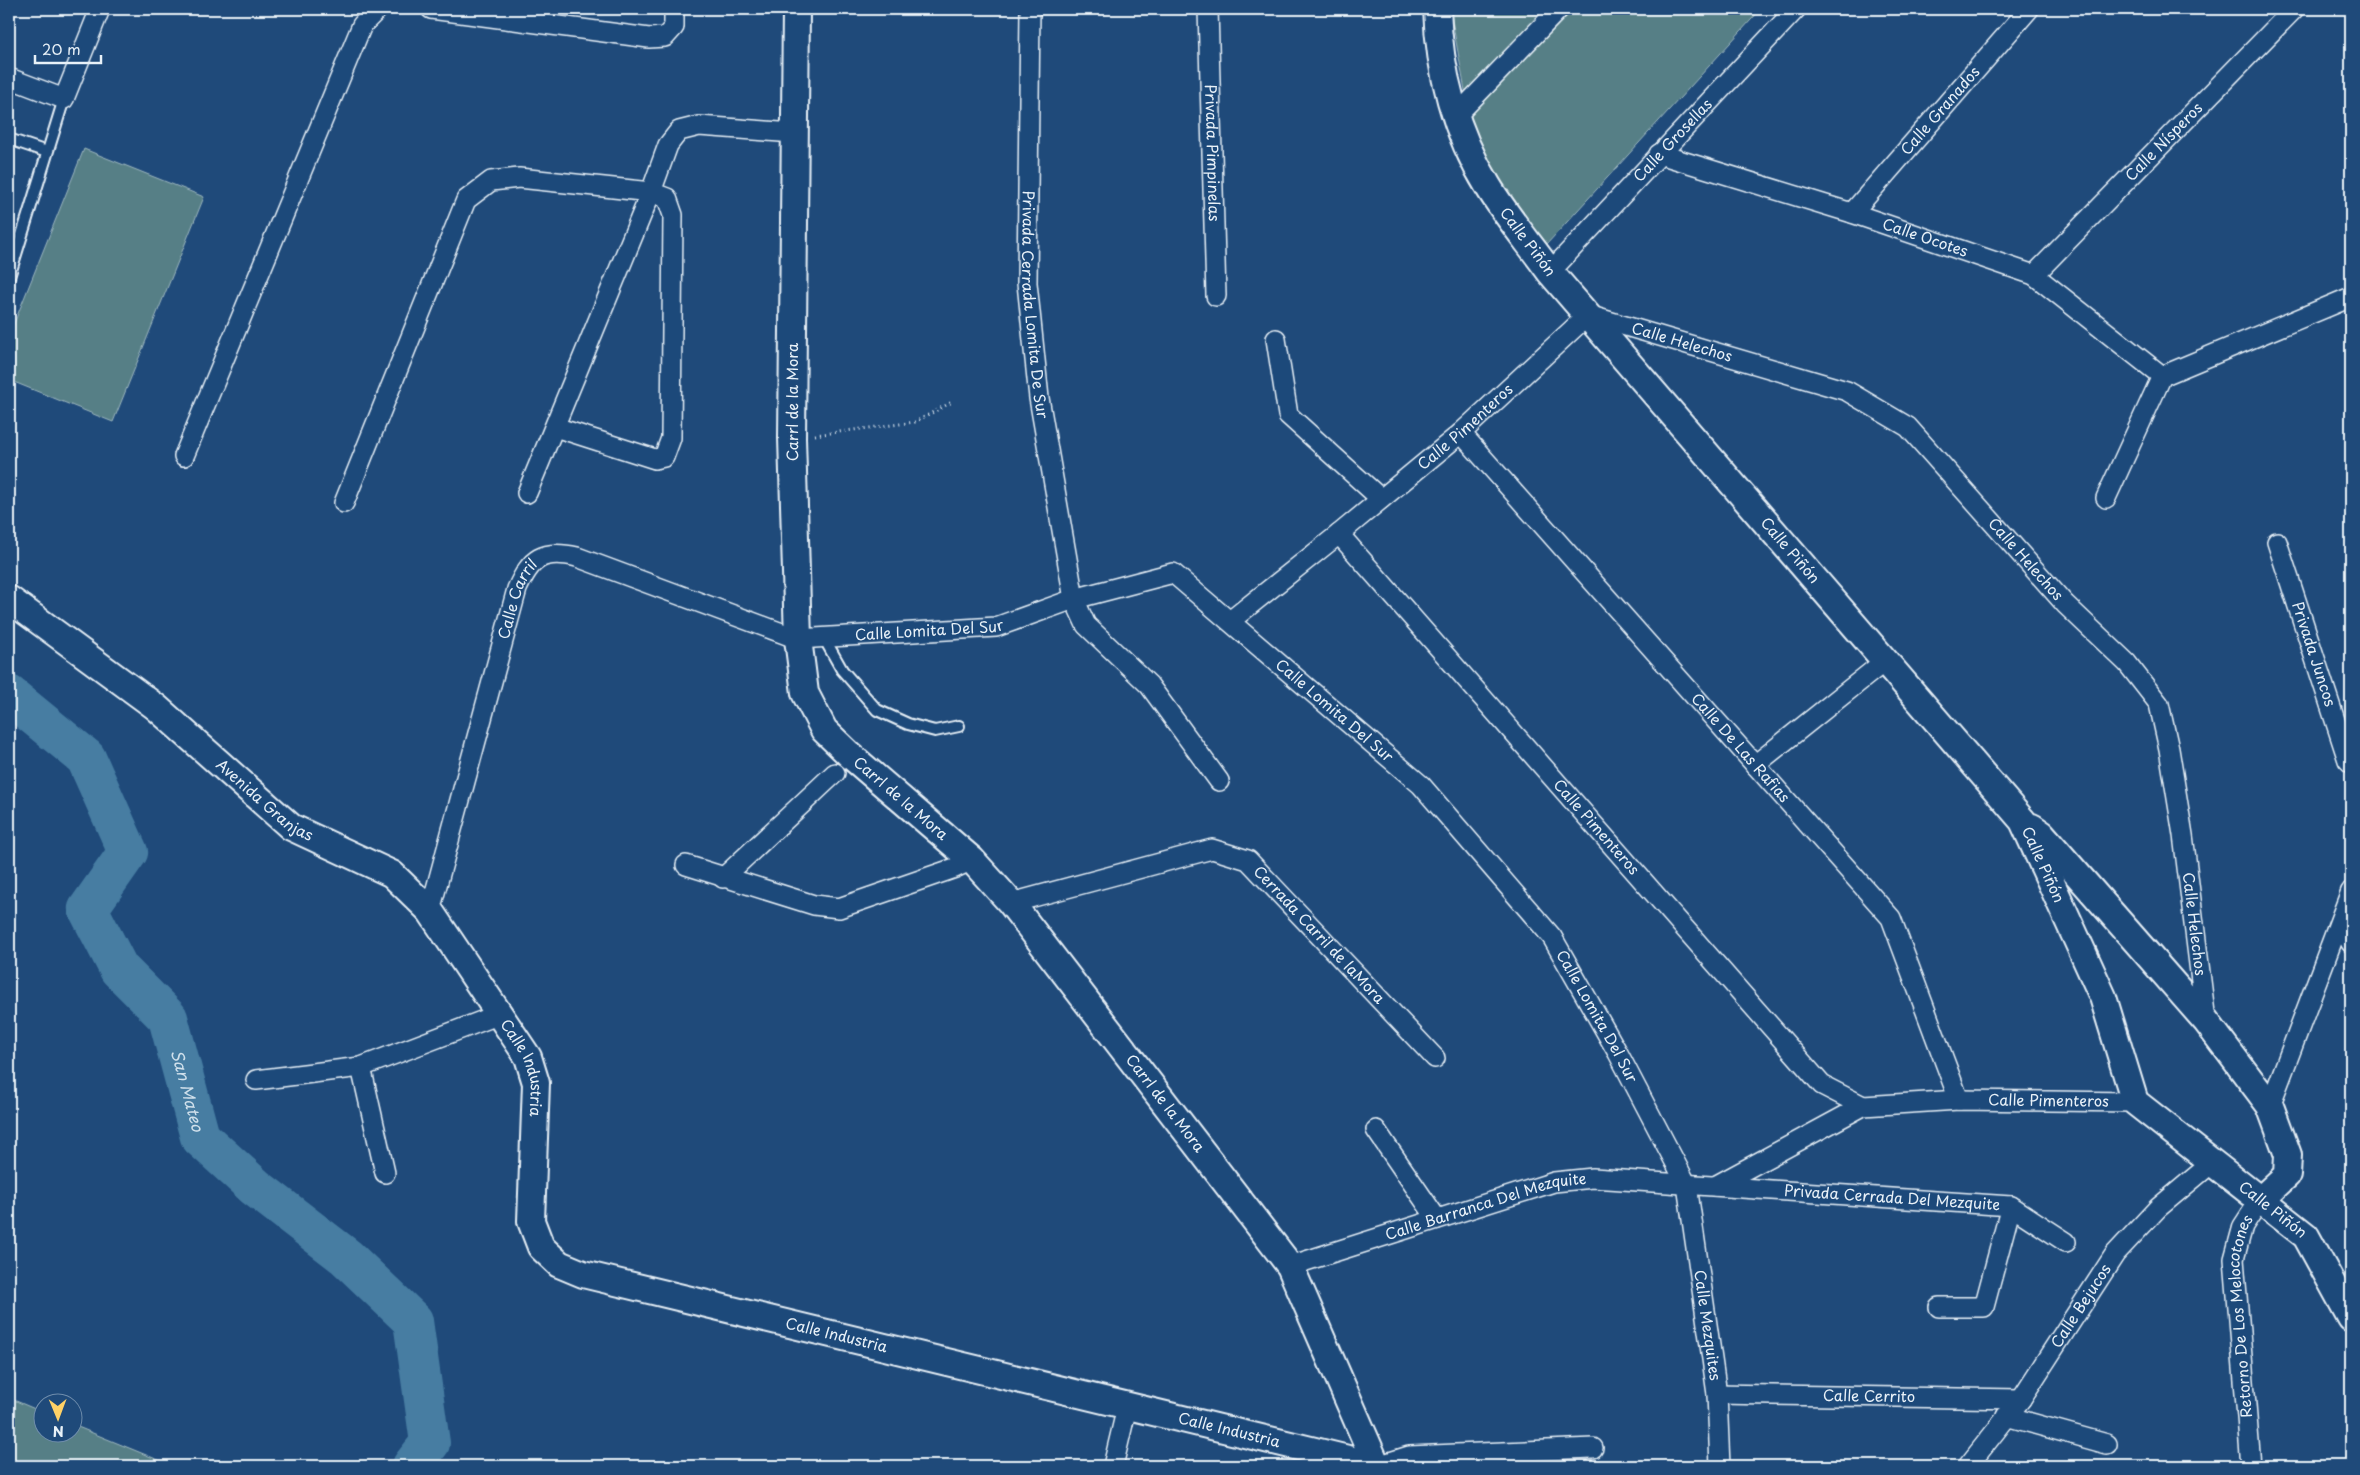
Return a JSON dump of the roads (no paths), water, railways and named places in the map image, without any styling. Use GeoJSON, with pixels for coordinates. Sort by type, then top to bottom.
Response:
{"type":"FeatureCollection","features":[{"type":"Feature","properties":{"kind":"street"},"geometry":{"type":"LineString","coordinates":[[9,78],[64,100],[100,9]]}},
{"type":"Feature","properties":{"kind":"street"},"geometry":{"type":"LineString","coordinates":[[184,456],[362,25],[378,9]]}},
{"type":"Feature","properties":{"kind":"street"},"geometry":{"type":"LineString","coordinates":[[431,9],[649,38],[665,37],[674,27],[674,9]]}},
{"type":"Feature","properties":{"kind":"street","name":"Carrl de la Mora"},"geometry":{"type":"LineString","coordinates":[[796,9],[792,438],[798,639],[805,693],[824,730],[851,756],[972,860],[1011,903],[1290,1266],[1377,1466]]}},
{"type":"Feature","properties":{"kind":"street","name":"Privada Cerrada Lomita De Sur"},"geometry":{"type":"LineString","coordinates":[[1030,9],[1027,283],[1039,398],[1074,599],[1086,625],[1149,685],[1219,780]]}},
{"type":"Feature","properties":{"kind":"street","name":"Privada Pimpinelas"},"geometry":{"type":"LineString","coordinates":[[1208,9],[1216,296]]}},
{"type":"Feature","properties":{"kind":"street","name":"Calle Piñón"},"geometry":{"type":"LineString","coordinates":[[1437,9],[1438,36],[1454,118],[1487,186],[1550,272],[2023,821],[2103,997],[2135,1102]]}},
{"type":"Feature","properties":{"kind":"street"},"geometry":{"type":"LineString","coordinates":[[1454,118],[1558,9]]}},
{"type":"Feature","properties":{"kind":"street","name":"Calle Grosellas"},"geometry":{"type":"LineString","coordinates":[[1550,272],[1658,154],[1796,9]]}},
{"type":"Feature","properties":{"kind":"street","name":"Calle Granados"},"geometry":{"type":"LineString","coordinates":[[1852,213],[2029,9]]}},
{"type":"Feature","properties":{"kind":"street","name":"Calle Nísperos"},"geometry":{"type":"LineString","coordinates":[[2034,275],[2294,9]]}},
{"type":"Feature","properties":{"kind":"street"},"geometry":{"type":"LineString","coordinates":[[528,493],[668,145],[679,131],[699,126],[794,133]]}},
{"type":"Feature","properties":{"kind":"street","name":"Calle Ocotes"},"geometry":{"type":"LineString","coordinates":[[1658,154],[1852,213],[2034,275],[2162,376]]}},
{"type":"Feature","properties":{"kind":"street"},"geometry":{"type":"LineString","coordinates":[[344,504],[466,200],[491,180],[519,178],[650,192],[667,198],[673,215],[671,438],[668,450],[664,457],[654,459],[555,427]]}},
{"type":"Feature","properties":{"kind":"street"},"geometry":{"type":"LineString","coordinates":[[2106,498],[2162,376],[2351,297]]}},
{"type":"Feature","properties":{"kind":"street","name":"Calle Pimenteros"},"geometry":{"type":"LineString","coordinates":[[1230,621],[1461,433],[1588,315]]}},
{"type":"Feature","properties":{"kind":"street","name":"Calle Helechos"},"geometry":{"type":"LineString","coordinates":[[1588,315],[1847,391],[1908,428],[2065,604],[2127,663],[2159,704],[2169,749],[2183,835],[2206,1021]]}},
{"type":"Feature","properties":{"kind":"street"},"geometry":{"type":"LineString","coordinates":[[1276,339],[1288,415],[1381,499]]}},
{"type":"Feature","properties":{"kind":"street","name":"Calle De Las Rafias"},"geometry":{"type":"LineString","coordinates":[[1461,433],[1891,918],[1958,1100]]}},
{"type":"Feature","properties":{"kind":"street","name":"Calle Pimenteros"},"geometry":{"type":"LineString","coordinates":[[1339,534],[1822,1085],[1863,1106]]}},
{"type":"Feature","properties":{"kind":"street","name":"Privada Juncos"},"geometry":{"type":"LineString","coordinates":[[2277,542],[2348,760],[2351,763]]}},
{"type":"Feature","properties":{"kind":"street","name":"Calle Carril"},"geometry":{"type":"LineString","coordinates":[[430,911],[517,589],[526,570],[538,558],[558,552],[577,556],[798,639]]}},
{"type":"Feature","properties":{"kind":"street","name":"Calle Lomita Del Sur"},"geometry":{"type":"LineString","coordinates":[[798,639],[996,627],[1074,599],[1173,573],[1421,785],[1552,937],[1618,1053],[1687,1185]]}},
{"type":"Feature","properties":{"kind":"street","name":"Avenida Granjas"},"geometry":{"type":"LineString","coordinates":[[9,599],[156,706],[291,827],[392,874],[430,911],[500,1014]]}},
{"type":"Feature","properties":{"kind":"street"},"geometry":{"type":"LineString","coordinates":[[1755,764],[1885,661]]}},
{"type":"Feature","properties":{"kind":"street"},"geometry":{"type":"LineString","coordinates":[[723,878],[835,772]]}},
{"type":"Feature","properties":{"kind":"street"},"geometry":{"type":"LineString","coordinates":[[2023,821],[2042,834],[2206,1021],[2270,1106],[2288,1155],[2287,1175],[2260,1200]]}},
{"type":"Feature","properties":{"kind":"street","name":"Cerrada Carril de laMora"},"geometry":{"type":"LineString","coordinates":[[1011,903],[1212,848],[1248,860],[1435,1058]]}},
{"type":"Feature","properties":{"kind":"street"},"geometry":{"type":"LineString","coordinates":[[686,865],[814,905],[839,908],[955,868],[972,860]]}},
{"type":"Feature","properties":{"kind":"street"},"geometry":{"type":"LineString","coordinates":[[2270,1106],[2351,891]]}},
{"type":"Feature","properties":{"kind":"street"},"geometry":{"type":"LineString","coordinates":[[2340,923],[2351,943]]}},
{"type":"Feature","properties":{"kind":"street"},"geometry":{"type":"LineString","coordinates":[[256,1080],[361,1067],[500,1014]]}},
{"type":"Feature","properties":{"kind":"street","name":"Calle Industria"},"geometry":{"type":"LineString","coordinates":[[500,1014],[528,1057],[536,1083],[532,1221],[541,1247],[560,1264],[583,1274],[1377,1466]]}},
{"type":"Feature","properties":{"kind":"street"},"geometry":{"type":"LineString","coordinates":[[361,1067],[385,1173]]}},
{"type":"Feature","properties":{"kind":"street","name":"Calle Pimenteros"},"geometry":{"type":"LineString","coordinates":[[1715,1186],[1863,1106],[1958,1100],[2135,1102]]}},
{"type":"Feature","properties":{"kind":"street"},"geometry":{"type":"LineString","coordinates":[[2135,1102],[2214,1162]]}},
{"type":"Feature","properties":{"kind":"street"},"geometry":{"type":"LineString","coordinates":[[1376,1130],[1437,1219]]}},
{"type":"Feature","properties":{"kind":"street","name":"Calle Piñón"},"geometry":{"type":"LineString","coordinates":[[2214,1162],[2306,1236],[2351,1318]]}},
{"type":"Feature","properties":{"kind":"street","name":"Calle Bejucos"},"geometry":{"type":"LineString","coordinates":[[1968,1466],[2021,1399],[2115,1254],[2158,1208],[2214,1162]]}},
{"type":"Feature","properties":{"kind":"street","name":"Calle Barranca Del Mezquite"},"geometry":{"type":"LineString","coordinates":[[1290,1266],[1554,1182],[1593,1178],[1687,1185]]}},
{"type":"Feature","properties":{"kind":"street"},"geometry":{"type":"LineString","coordinates":[[1687,1185],[1715,1186]]}},
{"type":"Feature","properties":{"kind":"street","name":"Calle Mezquites"},"geometry":{"type":"LineString","coordinates":[[1687,1185],[1717,1394],[1720,1466]]}},
{"type":"Feature","properties":{"kind":"street","name":"Privada Cerrada Del Mezquite"},"geometry":{"type":"LineString","coordinates":[[1715,1186],[2011,1206],[1984,1306],[1939,1307]]}},
{"type":"Feature","properties":{"kind":"street","name":"Retorno De Los Melocotones"},"geometry":{"type":"LineString","coordinates":[[2251,1466],[2234,1259],[2242,1226],[2260,1200]]}},
{"type":"Feature","properties":{"kind":"street"},"geometry":{"type":"LineString","coordinates":[[2011,1206],[2066,1242]]}},
{"type":"Feature","properties":{"kind":"street","name":"Calle Cerrito"},"geometry":{"type":"LineString","coordinates":[[1717,1394],[2021,1399]]}},
{"type":"Feature","properties":{"kind":"street"},"geometry":{"type":"LineString","coordinates":[[1113,1466],[1127,1407]]}},
{"type":"Feature","properties":{"kind":"street"},"geometry":{"type":"LineString","coordinates":[[2006,1416],[2106,1444]]}},
{"type":"Feature","properties":{"kind":"street"},"geometry":{"type":"LineString","coordinates":[[1377,1466],[1408,1456],[1492,1459],[1593,1448]]}},
{"type":"Feature","properties":{"kind":"lane"},"geometry":{"type":"LineString","coordinates":[[9,277],[64,100]]}},
{"type":"Feature","properties":{"kind":"lane"},"geometry":{"type":"LineString","coordinates":[[9,139],[48,152]]}},
{"type":"Feature","properties":{"kind":"lane"},"geometry":{"type":"LineString","coordinates":[[824,638],[842,670],[877,710],[908,724],[935,731],[959,726]]}},
{"type":"Feature","properties":{"kind":"waterway","name":"San Mateo"},"geometry":{"type":"LineString","coordinates":[[9,695],[86,758],[128,852],[88,909],[119,969],[168,1018],[200,1137],[255,1187],[346,1257],[413,1321],[430,1443],[412,1466]]}}]}
